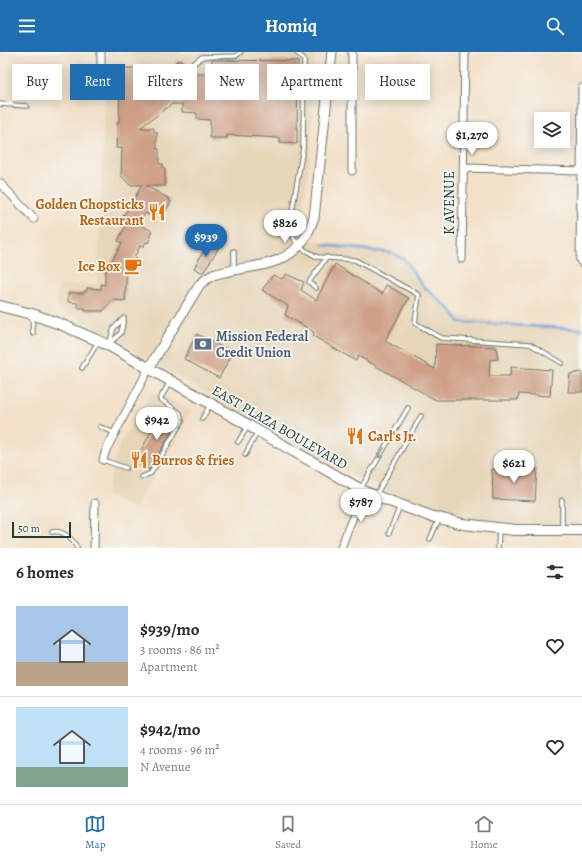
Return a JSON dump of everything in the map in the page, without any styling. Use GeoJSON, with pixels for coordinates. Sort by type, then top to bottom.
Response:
{"type":"FeatureCollection","features":[{"type":"Feature","properties":{"kind":"main road","name":"EAST PLAZA BOULEVARD"},"geometry":{"type":"LineString","coordinates":[[0,306],[32,314],[64,325],[104,343],[362,491],[439,518],[463,524],[515,530],[582,530]]}},
{"type":"Feature","properties":{"kind":"street"},"geometry":{"type":"LineString","coordinates":[[101,52],[101,64]]}},
{"type":"Feature","properties":{"kind":"street"},"geometry":{"type":"LineString","coordinates":[[103,460],[115,433],[149,368],[200,284],[212,276],[263,266],[282,259],[292,252],[305,238],[314,218],[332,52]]}},
{"type":"Feature","properties":{"kind":"street"},"geometry":{"type":"LineString","coordinates":[[352,52],[352,171]]}},
{"type":"Feature","properties":{"kind":"street","name":"K AVENUE"},"geometry":{"type":"LineString","coordinates":[[462,259],[462,168],[465,52]]}},
{"type":"Feature","properties":{"kind":"street"},"geometry":{"type":"LineString","coordinates":[[582,88],[580,260],[582,263]]}},
{"type":"Feature","properties":{"kind":"street"},"geometry":{"type":"LineString","coordinates":[[462,168],[581,170]]}},
{"type":"Feature","properties":{"kind":"street"},"geometry":{"type":"LineString","coordinates":[[0,184],[34,219]]}},
{"type":"Feature","properties":{"kind":"street"},"geometry":{"type":"LineString","coordinates":[[341,548],[362,491]]}},
{"type":"Feature","properties":{"kind":"street"},"geometry":{"type":"LineString","coordinates":[[94,548],[95,503]]}},
{"type":"Feature","properties":{"kind":"lane"},"geometry":{"type":"LineString","coordinates":[[193,64],[202,57],[236,56],[241,52]]}},
{"type":"Feature","properties":{"kind":"lane"},"geometry":{"type":"LineString","coordinates":[[296,52],[304,59],[302,148],[289,230],[298,246],[317,257],[355,260],[419,295],[415,323],[441,338],[530,344],[562,363]]}},
{"type":"Feature","properties":{"kind":"lane"},"geometry":{"type":"LineString","coordinates":[[0,104],[27,106]]}},
{"type":"Feature","properties":{"kind":"lane"},"geometry":{"type":"LineString","coordinates":[[234,251],[234,271]]}},
{"type":"Feature","properties":{"kind":"lane"},"geometry":{"type":"LineString","coordinates":[[316,288],[309,282],[326,257]]}},
{"type":"Feature","properties":{"kind":"lane"},"geometry":{"type":"LineString","coordinates":[[32,314],[33,334]]}},
{"type":"Feature","properties":{"kind":"lane"},"geometry":{"type":"LineString","coordinates":[[82,368],[104,343],[114,328],[124,318],[121,333],[104,343]]}},
{"type":"Feature","properties":{"kind":"lane"},"geometry":{"type":"LineString","coordinates":[[142,477],[151,473],[182,421],[180,412],[160,399],[171,381]]}},
{"type":"Feature","properties":{"kind":"lane"},"geometry":{"type":"LineString","coordinates":[[202,419],[211,404]]}},
{"type":"Feature","properties":{"kind":"lane"},"geometry":{"type":"LineString","coordinates":[[362,491],[408,408]]}},
{"type":"Feature","properties":{"kind":"lane"},"geometry":{"type":"LineString","coordinates":[[376,496],[421,416]]}},
{"type":"Feature","properties":{"kind":"lane"},"geometry":{"type":"LineString","coordinates":[[238,442],[248,425]]}},
{"type":"Feature","properties":{"kind":"lane"},"geometry":{"type":"LineString","coordinates":[[100,427],[115,433]]}},
{"type":"Feature","properties":{"kind":"lane"},"geometry":{"type":"LineString","coordinates":[[245,454],[258,431]]}},
{"type":"Feature","properties":{"kind":"lane"},"geometry":{"type":"LineString","coordinates":[[103,460],[126,468]]}},
{"type":"Feature","properties":{"kind":"lane"},"geometry":{"type":"LineString","coordinates":[[562,500],[562,529]]}},
{"type":"Feature","properties":{"kind":"lane"},"geometry":{"type":"LineString","coordinates":[[389,533],[401,505]]}},
{"type":"Feature","properties":{"kind":"lane"},"geometry":{"type":"LineString","coordinates":[[430,539],[439,518]]}},
{"type":"Feature","properties":{"kind":"lane"},"geometry":{"type":"LineString","coordinates":[[498,548],[499,528]]}},
{"type":"Feature","properties":{"kind":"lane"},"geometry":{"type":"LineString","coordinates":[[52,532],[56,531],[67,535],[77,548]]}},
{"type":"Feature","properties":{"kind":"shaded area"},"geometry":{"type":"Polygon","coordinates":[[[107,52],[315,52],[314,64],[267,64],[267,100],[313,100],[311,143],[300,234],[315,241],[392,251],[403,257],[431,294],[457,315],[525,324],[582,328],[582,526],[487,523],[430,510],[358,478],[216,399],[57,306],[58,286],[97,284],[105,100],[125,100],[125,64],[106,64],[107,52]]]}},
{"type":"Feature","properties":{"kind":"shaded area"},"geometry":{"type":"Polygon","coordinates":[[[151,393],[160,393],[190,411],[172,447],[133,508],[106,496],[119,446],[151,393]]]}},
{"type":"Feature","properties":{"kind":"building"},"geometry":{"type":"Polygon","coordinates":[[[212,60],[298,61],[298,64],[267,64],[267,100],[298,100],[297,144],[280,143],[280,138],[227,135],[227,138],[210,138],[210,120],[197,119],[197,113],[182,112],[182,104],[172,104],[140,128],[154,128],[154,132],[157,132],[159,164],[163,164],[163,168],[165,168],[165,186],[146,186],[170,199],[169,200],[171,202],[165,212],[160,210],[156,216],[150,213],[149,215],[145,213],[139,224],[152,231],[149,236],[151,237],[148,243],[146,242],[143,247],[140,246],[134,258],[136,259],[131,267],[127,264],[125,301],[113,300],[103,311],[85,311],[85,308],[78,308],[78,303],[68,302],[68,293],[84,293],[84,291],[87,291],[87,288],[101,289],[101,284],[105,285],[105,273],[122,243],[118,241],[126,225],[120,222],[142,185],[130,185],[121,176],[122,148],[116,148],[119,100],[125,100],[125,68],[133,68],[133,100],[197,100],[197,74],[205,74],[205,100],[259,100],[259,64],[212,64],[212,60]]]}},
{"type":"Feature","properties":{"kind":"building"},"geometry":{"type":"Polygon","coordinates":[[[176,61],[183,61],[183,64],[176,64],[176,61]]]}},
{"type":"Feature","properties":{"kind":"building"},"geometry":{"type":"Polygon","coordinates":[[[208,243],[218,249],[203,273],[194,268],[208,243]]]}},
{"type":"Feature","properties":{"kind":"building"},"geometry":{"type":"Polygon","coordinates":[[[335,264],[382,294],[386,285],[409,298],[385,341],[435,369],[436,344],[496,347],[498,359],[490,360],[489,376],[510,376],[511,367],[552,370],[550,396],[519,394],[518,400],[436,400],[358,356],[356,361],[313,336],[314,332],[285,315],[288,306],[262,290],[273,275],[282,279],[286,274],[304,282],[301,290],[316,300],[335,264]]]}},
{"type":"Feature","properties":{"kind":"building"},"geometry":{"type":"Polygon","coordinates":[[[197,334],[233,353],[219,378],[184,359],[197,334]]]}},
{"type":"Feature","properties":{"kind":"building"},"geometry":{"type":"Polygon","coordinates":[[[582,372],[582,392],[568,392],[570,374],[582,372]]]}},
{"type":"Feature","properties":{"kind":"building"},"geometry":{"type":"Polygon","coordinates":[[[168,410],[176,416],[178,421],[149,470],[135,462],[155,424],[159,426],[168,410]]]}},
{"type":"Feature","properties":{"kind":"building"},"geometry":{"type":"Polygon","coordinates":[[[492,469],[537,469],[535,501],[493,499],[492,469]]]}},
{"type":"Feature","properties":{"kind":"waterway"},"geometry":{"type":"LineString","coordinates":[[323,245],[392,253],[404,259],[423,286],[452,311],[459,322],[582,329]]}},
{"type":"Feature","properties":{"kind":"place","name":"Golden Chopsticks Restaurant"},"geometry":{"type":"Point","coordinates":[157,212]}},
{"type":"Feature","properties":{"kind":"place","name":"Ice Box"},"geometry":{"type":"Point","coordinates":[133,266]}},
{"type":"Feature","properties":{"kind":"place","name":"Mission Federal Credit Union"},"geometry":{"type":"Point","coordinates":[203,344]}},
{"type":"Feature","properties":{"kind":"place","name":"Carl's Jr."},"geometry":{"type":"Point","coordinates":[355,436]}},
{"type":"Feature","properties":{"kind":"place","name":"Burros & fries"},"geometry":{"type":"Point","coordinates":[139,460]}}]}
